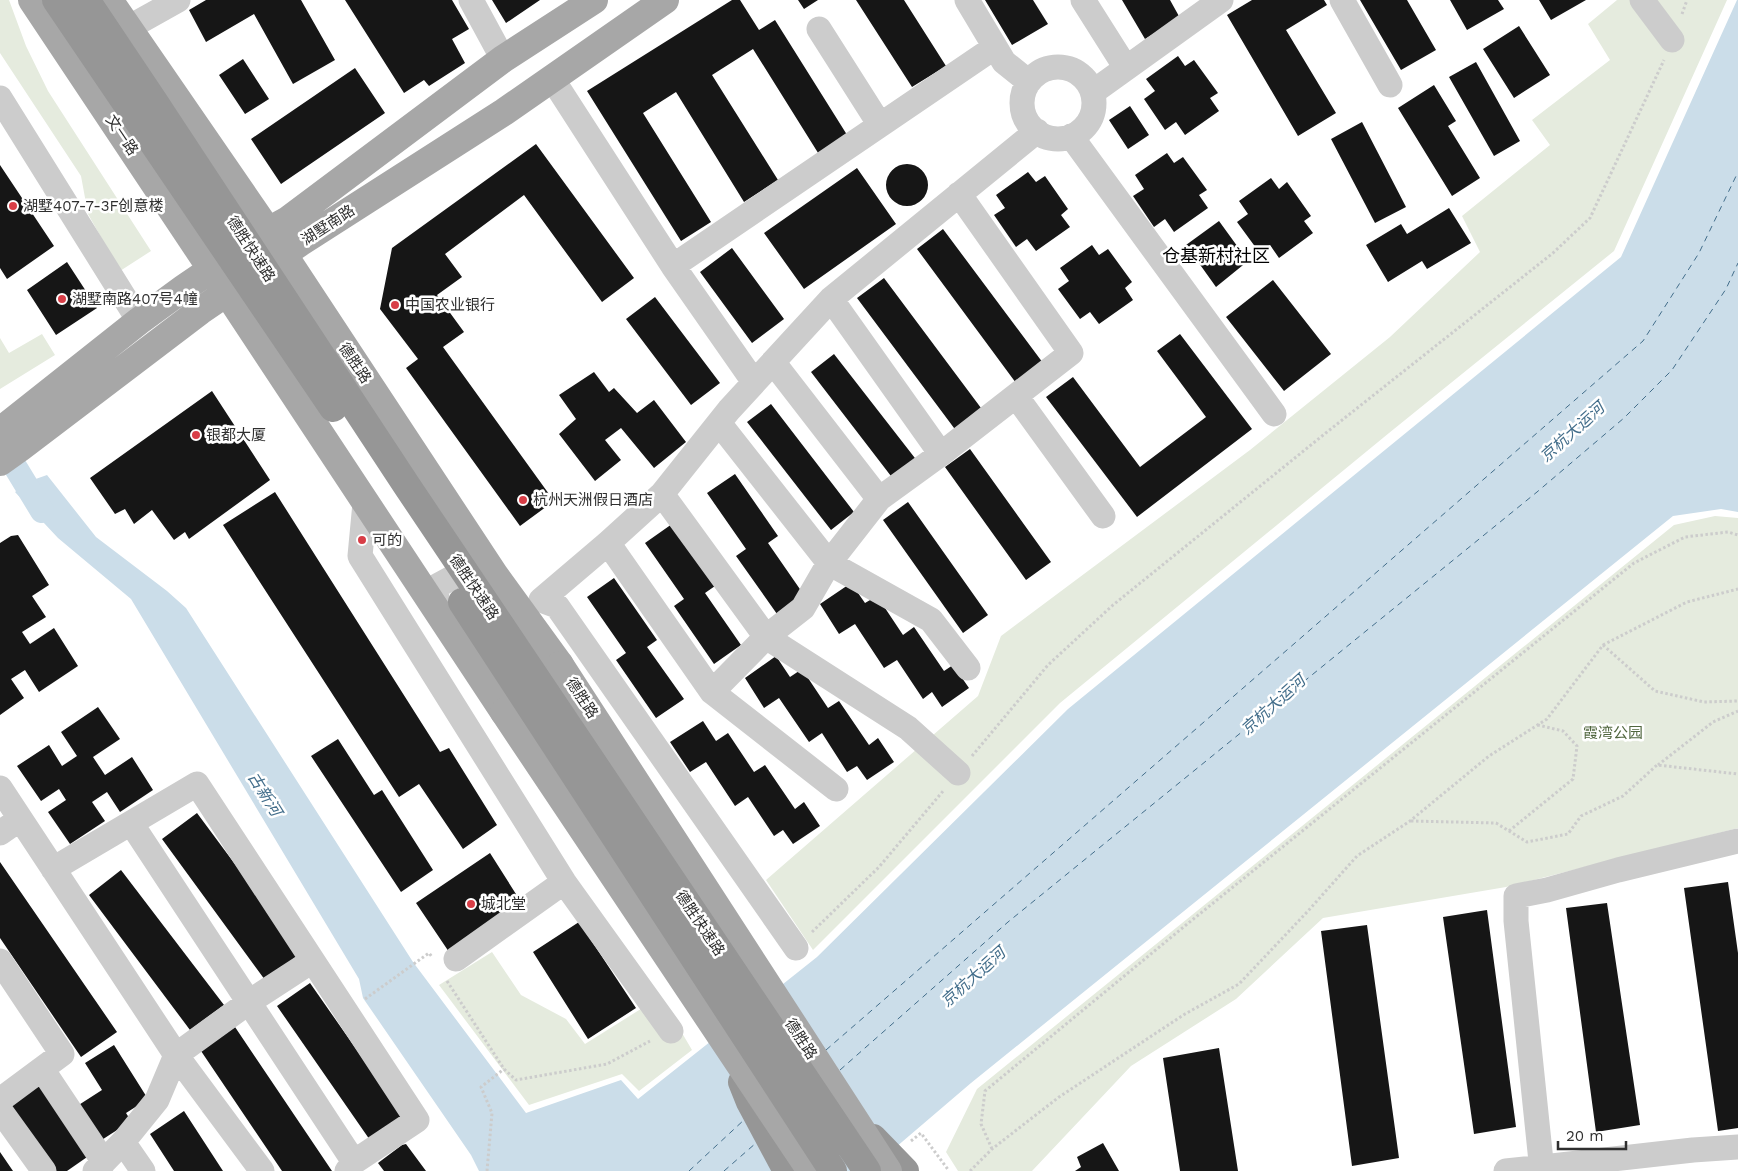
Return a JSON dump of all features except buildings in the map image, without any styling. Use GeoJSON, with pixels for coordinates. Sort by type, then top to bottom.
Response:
{"type":"FeatureCollection","features":[{"type":"Feature","properties":{"kind":"highway","name":"德胜快速路"},"geometry":{"type":"LineString","coordinates":[[56,0],[391,493],[833,1171]]}},
{"type":"Feature","properties":{"kind":"highway","name":"德胜快速路"},"geometry":{"type":"LineString","coordinates":[[86,0],[154,100],[418,503],[867,1171]]}},
{"type":"Feature","properties":{"kind":"highway"},"geometry":{"type":"LineString","coordinates":[[728,1048],[750,1102],[787,1171]]}},
{"type":"Feature","properties":{"kind":"highway"},"geometry":{"type":"LineString","coordinates":[[853,1118],[906,1158]]}},
{"type":"Feature","properties":{"kind":"main road","name":"文一路"},"geometry":{"type":"LineString","coordinates":[[32,0],[212,270]]}},
{"type":"Feature","properties":{"kind":"main road"},"geometry":{"type":"LineString","coordinates":[[109,0],[268,230]]}},
{"type":"Feature","properties":{"kind":"main road","name":"湖墅南路"},"geometry":{"type":"LineString","coordinates":[[7,441],[139,321],[268,230],[288,220],[503,59],[594,0]]}},
{"type":"Feature","properties":{"kind":"main road","name":"湖墅南路"},"geometry":{"type":"LineString","coordinates":[[7,441],[227,294],[301,242],[553,80],[665,0]]}},
{"type":"Feature","properties":{"kind":"main road","name":"德胜路"},"geometry":{"type":"LineString","coordinates":[[268,230],[494,574],[560,665],[888,1171]]}},
{"type":"Feature","properties":{"kind":"main road"},"geometry":{"type":"LineString","coordinates":[[212,270],[436,610],[811,1171]]}},
{"type":"Feature","properties":{"kind":"street"},"geometry":{"type":"LineString","coordinates":[[128,28],[178,0]]}},
{"type":"Feature","properties":{"kind":"street"},"geometry":{"type":"LineString","coordinates":[[471,0],[503,59]]}},
{"type":"Feature","properties":{"kind":"street"},"geometry":{"type":"LineString","coordinates":[[966,0],[1004,62],[1029,82]]}},
{"type":"Feature","properties":{"kind":"street"},"geometry":{"type":"LineString","coordinates":[[1083,0],[1126,68]]}},
{"type":"Feature","properties":{"kind":"street"},"geometry":{"type":"LineString","coordinates":[[1342,0],[1390,85]]}},
{"type":"Feature","properties":{"kind":"street"},"geometry":{"type":"LineString","coordinates":[[1642,0],[1672,40]]}},
{"type":"Feature","properties":{"kind":"street"},"geometry":{"type":"LineString","coordinates":[[1093,92],[1207,4]]}},
{"type":"Feature","properties":{"kind":"street"},"geometry":{"type":"LineString","coordinates":[[819,29],[880,125]]}},
{"type":"Feature","properties":{"kind":"street"},"geometry":{"type":"LineString","coordinates":[[673,266],[995,47]]}},
{"type":"Feature","properties":{"kind":"street"},"geometry":{"type":"LineString","coordinates":[[1047,68],[1070,68],[1080,74],[1093,92],[1093,114],[1080,131],[1071,136],[1059,139],[1048,137],[1029,124],[1024,113],[1024,92],[1029,82],[1047,68]]}},
{"type":"Feature","properties":{"kind":"street"},"geometry":{"type":"LineString","coordinates":[[553,80],[673,266],[754,382]]}},
{"type":"Feature","properties":{"kind":"street"},"geometry":{"type":"LineString","coordinates":[[0,98],[139,321]]}},
{"type":"Feature","properties":{"kind":"street"},"geometry":{"type":"LineString","coordinates":[[796,948],[557,606],[541,600],[662,494],[718,423],[831,299],[1037,131]]}},
{"type":"Feature","properties":{"kind":"street"},"geometry":{"type":"LineString","coordinates":[[1071,136],[1274,414]]}},
{"type":"Feature","properties":{"kind":"street"},"geometry":{"type":"LineString","coordinates":[[712,692],[766,637],[803,608],[829,563],[879,500],[1071,353],[959,194]]}},
{"type":"Feature","properties":{"kind":"street"},"geometry":{"type":"LineString","coordinates":[[831,299],[941,454]]}},
{"type":"Feature","properties":{"kind":"street"},"geometry":{"type":"LineString","coordinates":[[774,362],[879,500]]}},
{"type":"Feature","properties":{"kind":"street"},"geometry":{"type":"LineString","coordinates":[[1016,396],[1104,516]]}},
{"type":"Feature","properties":{"kind":"street"},"geometry":{"type":"LineString","coordinates":[[718,423],[829,563],[931,620],[968,668]]}},
{"type":"Feature","properties":{"kind":"street"},"geometry":{"type":"LineString","coordinates":[[662,494],[766,637],[908,728],[958,773]]}},
{"type":"Feature","properties":{"kind":"street"},"geometry":{"type":"LineString","coordinates":[[365,503],[360,556],[564,882],[671,1031]]}},
{"type":"Feature","properties":{"kind":"street"},"geometry":{"type":"LineString","coordinates":[[608,543],[712,692],[836,789]]}},
{"type":"Feature","properties":{"kind":"street"},"geometry":{"type":"LineString","coordinates":[[436,610],[437,586],[472,567],[494,574]]}},
{"type":"Feature","properties":{"kind":"street"},"geometry":{"type":"LineString","coordinates":[[53,869],[131,822],[197,784],[417,1120],[350,1167],[249,1002],[131,822]]}},
{"type":"Feature","properties":{"kind":"street"},"geometry":{"type":"LineString","coordinates":[[0,788],[10,826],[53,869],[176,1055],[262,1171]]}},
{"type":"Feature","properties":{"kind":"street"},"geometry":{"type":"LineString","coordinates":[[1542,1169],[1516,921],[1516,896],[1547,890],[1618,870],[1738,841]]}},
{"type":"Feature","properties":{"kind":"street"},"geometry":{"type":"LineString","coordinates":[[445,966],[564,882]]}},
{"type":"Feature","properties":{"kind":"street"},"geometry":{"type":"LineString","coordinates":[[42,1069],[99,1166],[123,1142],[157,1100],[176,1055],[249,1002],[312,960]]}},
{"type":"Feature","properties":{"kind":"street"},"geometry":{"type":"LineString","coordinates":[[0,961],[62,1054],[0,1100]]}},
{"type":"Feature","properties":{"kind":"street"},"geometry":{"type":"LineString","coordinates":[[0,1110],[44,1171]]}},
{"type":"Feature","properties":{"kind":"street"},"geometry":{"type":"LineString","coordinates":[[123,1142],[143,1171]]}},
{"type":"Feature","properties":{"kind":"street"},"geometry":{"type":"LineString","coordinates":[[1506,1171],[1542,1169],[1693,1150],[1738,1147]]}},
{"type":"Feature","properties":{"kind":"path"},"geometry":{"type":"LineString","coordinates":[[796,948],[879,868],[1048,665],[1112,605],[1552,253],[1590,218],[1672,40],[1687,0]]}},
{"type":"Feature","properties":{"kind":"path"},"geometry":{"type":"LineString","coordinates":[[992,1149],[981,1124],[985,1091],[1634,563],[1685,536],[1728,532],[1738,535]]}},
{"type":"Feature","properties":{"kind":"path"},"geometry":{"type":"LineString","coordinates":[[970,1171],[992,1149],[1067,1092],[1185,1014],[1239,984],[1357,856],[1410,821],[1489,756],[1547,719],[1603,645],[1688,602],[1738,589]]}},
{"type":"Feature","properties":{"kind":"path"},"geometry":{"type":"LineString","coordinates":[[1603,645],[1655,692],[1704,702],[1738,702]]}},
{"type":"Feature","properties":{"kind":"path"},"geometry":{"type":"LineString","coordinates":[[1410,821],[1496,823],[1527,842],[1568,834],[1581,816],[1623,796],[1657,765],[1713,722],[1738,711]]}},
{"type":"Feature","properties":{"kind":"path"},"geometry":{"type":"LineString","coordinates":[[1508,831],[1574,779],[1577,746],[1563,731],[1538,725]]}},
{"type":"Feature","properties":{"kind":"path"},"geometry":{"type":"LineString","coordinates":[[1657,765],[1738,774]]}},
{"type":"Feature","properties":{"kind":"path"},"geometry":{"type":"LineString","coordinates":[[346,1012],[429,953],[445,966],[504,1069],[516,1080],[607,1064],[671,1031]]}},
{"type":"Feature","properties":{"kind":"path"},"geometry":{"type":"LineString","coordinates":[[487,1171],[492,1113],[481,1087],[504,1069]]}},
{"type":"Feature","properties":{"kind":"path"},"geometry":{"type":"LineString","coordinates":[[906,1158],[921,1133],[949,1171]]}},
{"type":"Feature","properties":{"kind":"green space"},"geometry":{"type":"Polygon","coordinates":[[[0,0],[9,0],[26,46],[48,91],[151,251],[120,271],[88,214],[81,176],[0,53],[0,0]]]}},
{"type":"Feature","properties":{"kind":"green space"},"geometry":{"type":"Polygon","coordinates":[[[1617,0],[1727,0],[1614,251],[1060,703],[813,950],[766,880],[978,696],[1001,636],[1250,450],[1390,337],[1480,252],[1462,216],[1550,145],[1532,120],[1610,60],[1588,24],[1617,0]]]}},
{"type":"Feature","properties":{"kind":"green space"},"geometry":{"type":"Polygon","coordinates":[[[42,334],[55,355],[0,389],[0,338],[9,353],[42,334]]]}},
{"type":"Feature","properties":{"kind":"green space","name":"霞湾公园"},"geometry":{"type":"Polygon","coordinates":[[[1715,516],[1738,518],[1738,828],[1506,887],[1323,918],[1236,999],[1131,1066],[1032,1171],[958,1171],[946,1152],[977,1089],[1674,525],[1715,516]]]}},
{"type":"Feature","properties":{"kind":"green space"},"geometry":{"type":"Polygon","coordinates":[[[492,952],[521,995],[566,1019],[585,1044],[644,1007],[682,1033],[692,1050],[639,1091],[622,1074],[529,1105],[439,985],[492,952]]]}},
{"type":"Feature","properties":{"kind":"water","name":"京杭大运河"},"geometry":{"type":"Polygon","coordinates":[[[1737,0],[1738,512],[1721,509],[1673,516],[971,1083],[868,1171],[479,1171],[471,1155],[363,998],[359,979],[131,599],[58,538],[15,492],[30,481],[47,475],[96,537],[167,591],[186,608],[413,962],[526,1113],[621,1080],[638,1099],[817,957],[1068,709],[1621,257],[1737,0]]]}},
{"type":"Feature","properties":{"kind":"waterway","name":"古新河"},"geometry":{"type":"LineString","coordinates":[[0,442],[42,511]]}},
{"type":"Feature","properties":{"kind":"ferry route"},"geometry":{"type":"LineString","coordinates":[[826,1050],[1643,341],[1699,253],[1738,172]]}},
{"type":"Feature","properties":{"kind":"ferry route"},"geometry":{"type":"LineString","coordinates":[[840,1070],[1008,922],[1537,492],[1624,418],[1672,370],[1726,289],[1738,263]]}},
{"type":"Feature","properties":{"kind":"ferry route"},"geometry":{"type":"LineString","coordinates":[[689,1171],[745,1119]]}},
{"type":"Feature","properties":{"kind":"ferry route"},"geometry":{"type":"LineString","coordinates":[[724,1171],[756,1143]]}},
{"type":"Feature","properties":{"kind":"place","name":"湖墅407-7-3F创意楼"},"geometry":{"type":"Point","coordinates":[13,206]}},
{"type":"Feature","properties":{"kind":"place","name":"湖墅南路407号4幢"},"geometry":{"type":"Point","coordinates":[62,299]}},
{"type":"Feature","properties":{"kind":"place","name":"中国农业银行"},"geometry":{"type":"Point","coordinates":[395,305]}},
{"type":"Feature","properties":{"kind":"place","name":"银都大厦"},"geometry":{"type":"Point","coordinates":[196,435]}},
{"type":"Feature","properties":{"kind":"place","name":"杭州天洲假日酒店"},"geometry":{"type":"Point","coordinates":[523,500]}},
{"type":"Feature","properties":{"kind":"place","name":"可的"},"geometry":{"type":"Point","coordinates":[362,540]}},
{"type":"Feature","properties":{"kind":"place","name":"城北堂"},"geometry":{"type":"Point","coordinates":[471,904]}},
{"type":"Feature","properties":{"kind":"district","name":"仓基新村社区"},"geometry":{"type":"Point","coordinates":[1216,255]}}]}
